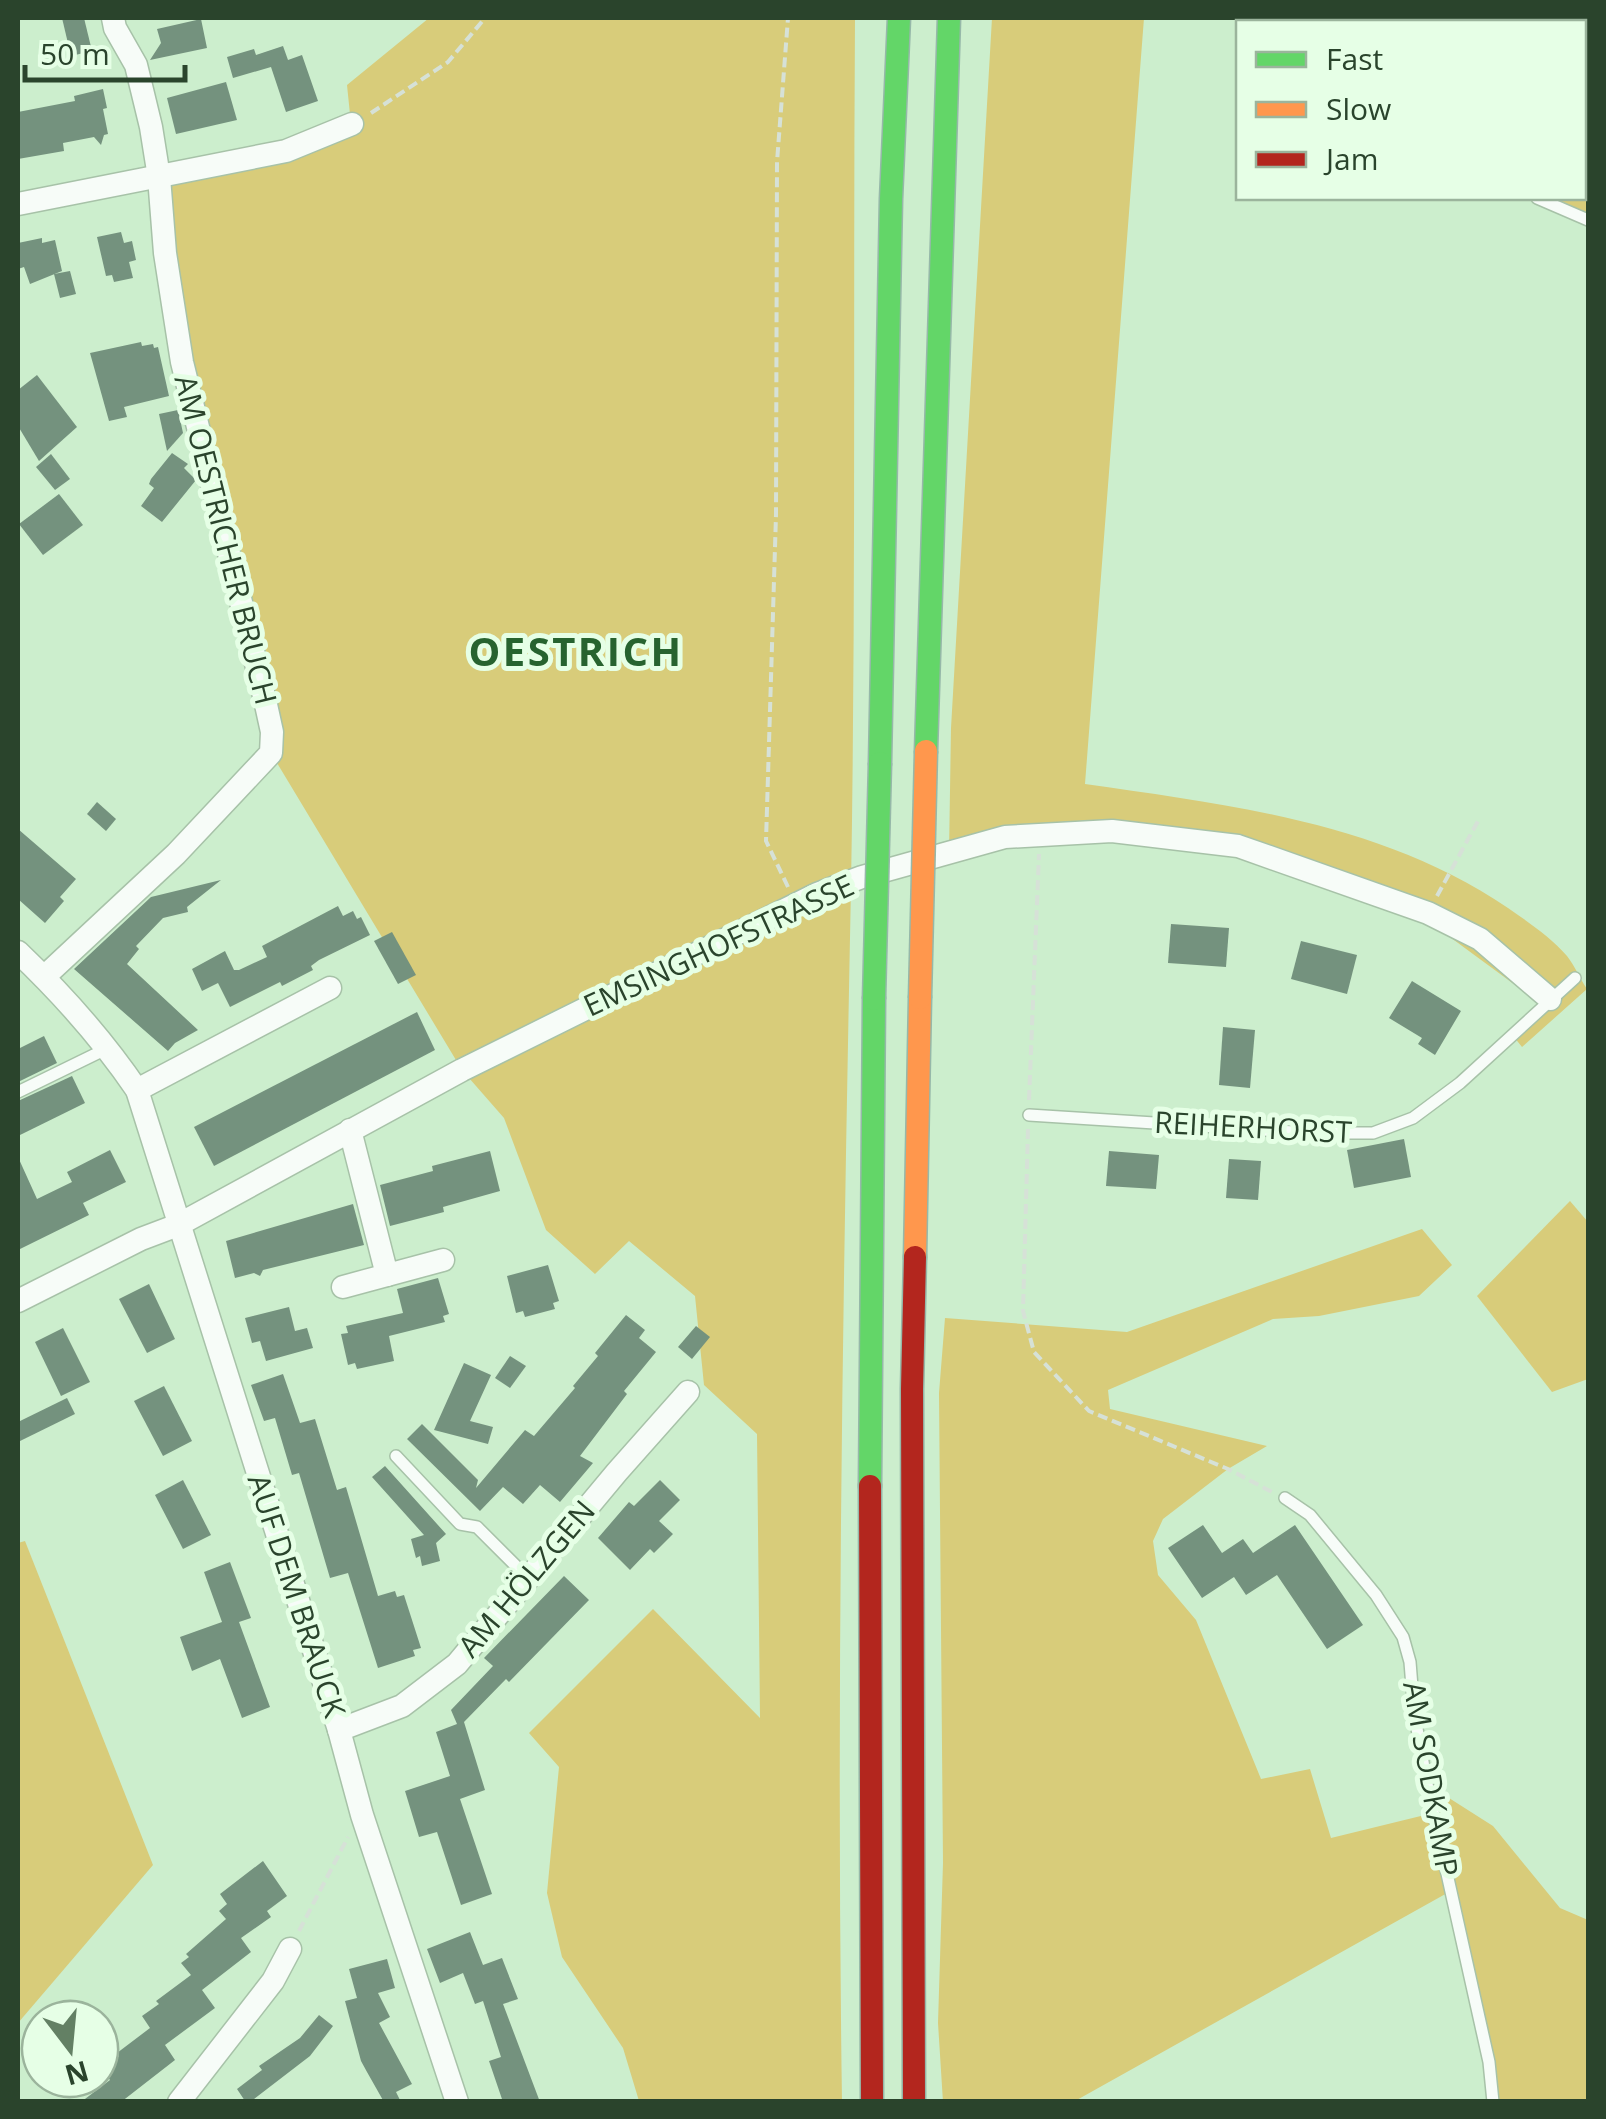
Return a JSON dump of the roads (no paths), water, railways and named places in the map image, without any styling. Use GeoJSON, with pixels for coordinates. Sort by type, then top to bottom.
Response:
{"type":"FeatureCollection","features":[{"type":"Feature","properties":{"kind":"highway"},"geometry":{"type":"LineString","coordinates":[[889,18],[896,68]]}},
{"type":"Feature","properties":{"kind":"highway"},"geometry":{"type":"LineString","coordinates":[[872,2102],[869,1742],[874,999],[898,18]]}},
{"type":"Feature","properties":{"kind":"highway"},"geometry":{"type":"LineString","coordinates":[[914,2102],[912,1408],[929,593],[949,18]]}},
{"type":"Feature","properties":{"kind":"highway"},"geometry":{"type":"LineString","coordinates":[[949,80],[964,18]]}},
{"type":"Feature","properties":{"kind":"street","name":"AM OESTRICHER BRUCH"},"geometry":{"type":"LineString","coordinates":[[44,977],[176,854],[272,753],[266,700],[182,362],[165,254],[159,177],[136,64],[112,18]]}},
{"type":"Feature","properties":{"kind":"street"},"geometry":{"type":"LineString","coordinates":[[18,204],[286,151],[352,124]]}},
{"type":"Feature","properties":{"kind":"street","name":"EMSINGHOFSTRASSE"},"geometry":{"type":"LineString","coordinates":[[18,1301],[141,1239],[178,1225],[462,1070],[796,904],[850,881],[1005,836],[1112,831],[1238,846],[1428,913],[1480,939],[1550,999]]}},
{"type":"Feature","properties":{"kind":"street","name":"AUF DEM BRAUCK"},"geometry":{"type":"LineString","coordinates":[[18,952],[106,1048],[138,1090],[339,1730],[362,1816],[457,2102]]}},
{"type":"Feature","properties":{"kind":"street"},"geometry":{"type":"LineString","coordinates":[[138,1090],[330,988]]}},
{"type":"Feature","properties":{"kind":"street"},"geometry":{"type":"LineString","coordinates":[[350,1130],[387,1275]]}},
{"type":"Feature","properties":{"kind":"street"},"geometry":{"type":"LineString","coordinates":[[343,1287],[443,1260]]}},
{"type":"Feature","properties":{"kind":"street","name":"AM HÖLZGEN"},"geometry":{"type":"LineString","coordinates":[[339,1730],[402,1706],[458,1664],[616,1472],[688,1392]]}},
{"type":"Feature","properties":{"kind":"street"},"geometry":{"type":"LineString","coordinates":[[179,2102],[273,1980],[290,1949]]}},
{"type":"Feature","properties":{"kind":"lane"},"geometry":{"type":"LineString","coordinates":[[1542,200],[1588,220]]}},
{"type":"Feature","properties":{"kind":"lane","name":"REIHERHORST"},"geometry":{"type":"LineString","coordinates":[[1029,1116],[1310,1133],[1373,1133],[1413,1118],[1460,1083],[1576,978]]}},
{"type":"Feature","properties":{"kind":"lane"},"geometry":{"type":"LineString","coordinates":[[18,1092],[106,1048]]}},
{"type":"Feature","properties":{"kind":"lane"},"geometry":{"type":"LineString","coordinates":[[396,1456],[460,1524],[476,1527],[529,1579]]}},
{"type":"Feature","properties":{"kind":"lane","name":"AM SODKAMP"},"geometry":{"type":"LineString","coordinates":[[1285,1498],[1310,1514],[1376,1595],[1403,1636],[1428,1784],[1489,2062],[1493,2102]]}},
{"type":"Feature","properties":{"kind":"district","name":"OESTRICH"},"geometry":{"type":"Point","coordinates":[576,652]}}]}
